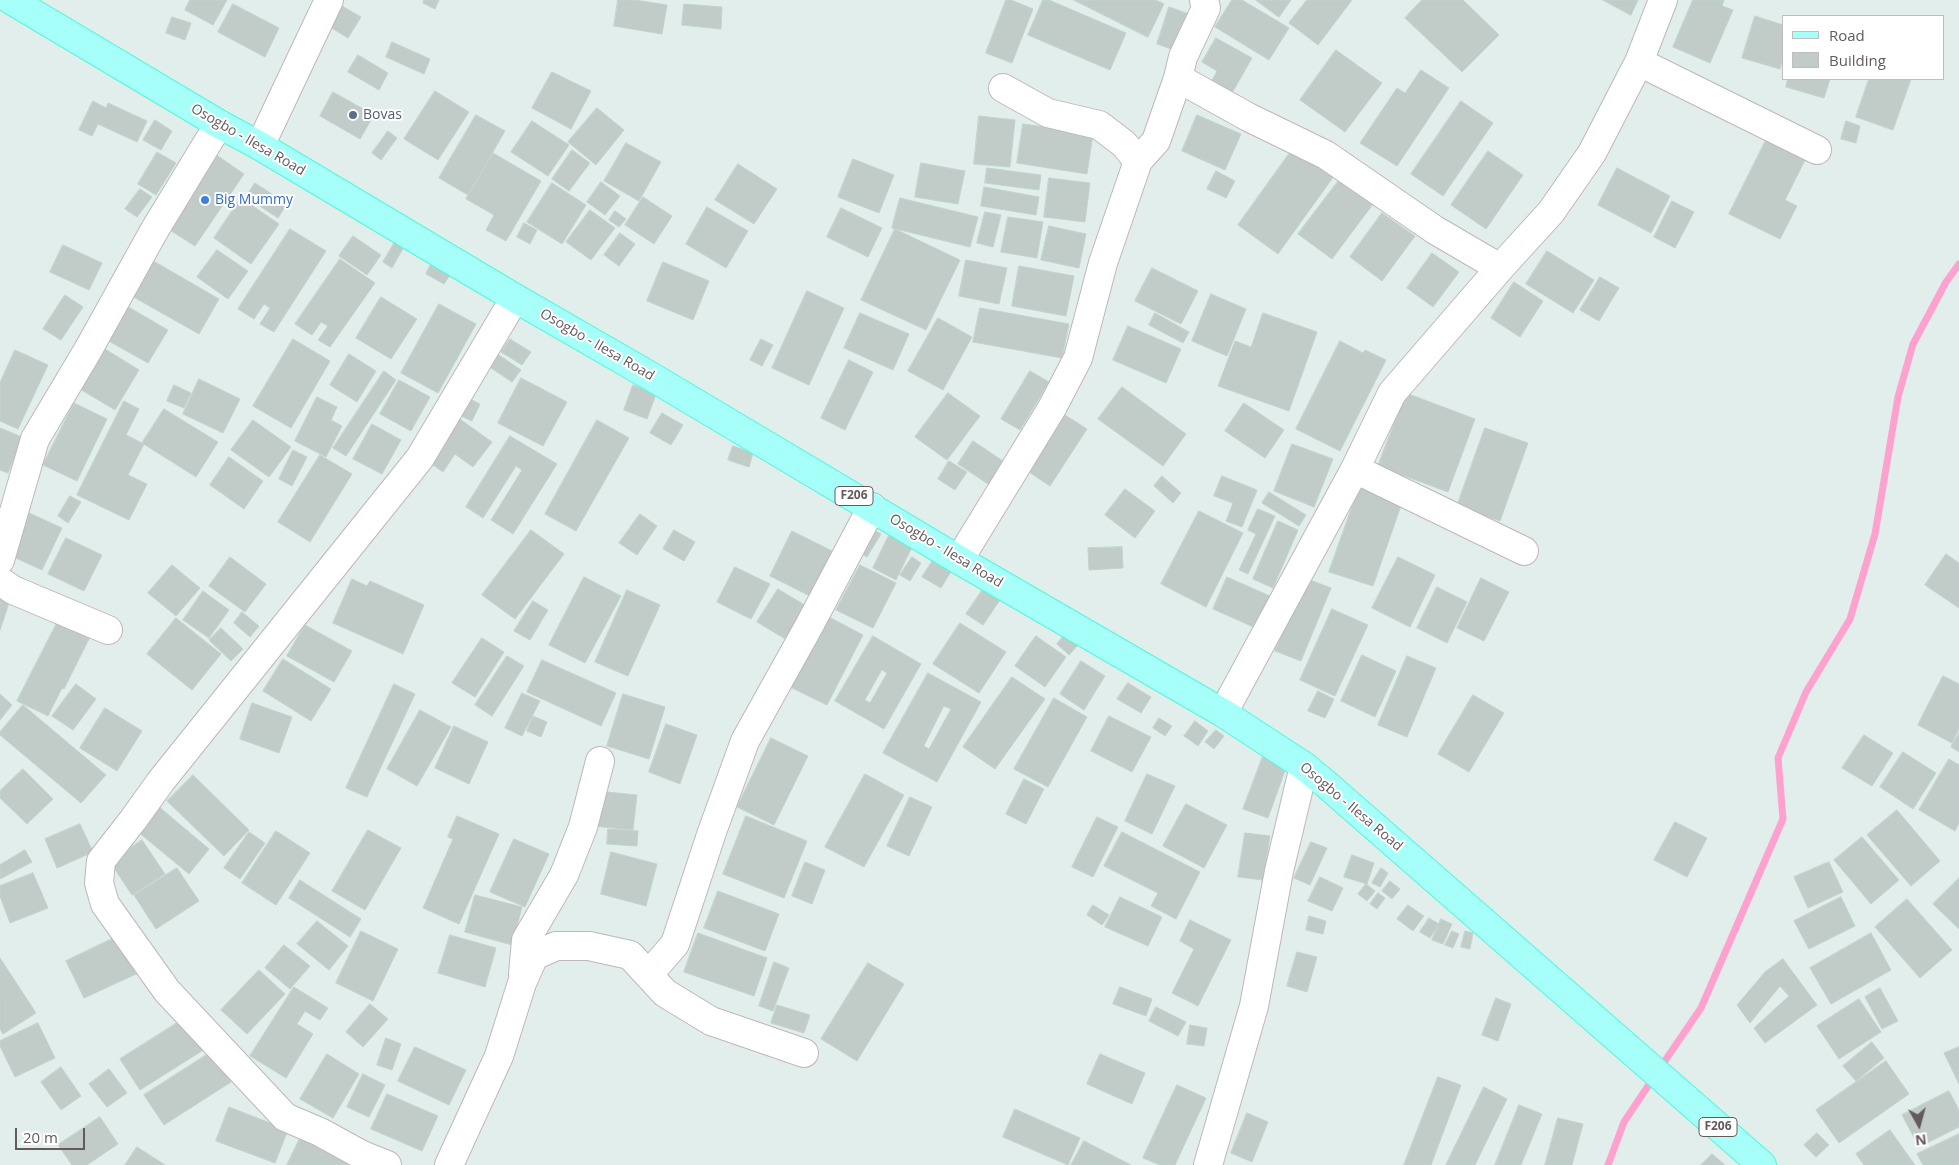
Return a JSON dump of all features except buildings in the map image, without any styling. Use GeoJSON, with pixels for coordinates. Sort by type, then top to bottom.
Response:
{"type":"FeatureCollection","features":[{"type":"Feature","properties":{"kind":"main road","name":"Osogbo - Ilesa Road"},"geometry":{"type":"LineString","coordinates":[[28,4],[219,124],[260,146],[515,298],[872,506],[959,560],[1222,713],[1304,766],[1762,1165]]}},
{"type":"Feature","properties":{"kind":"street"},"geometry":{"type":"LineString","coordinates":[[260,146],[329,0]]}},
{"type":"Feature","properties":{"kind":"street"},"geometry":{"type":"LineString","coordinates":[[959,560],[1052,408],[1078,358],[1103,263],[1138,161],[1156,141],[1178,78],[1183,57],[1206,8],[1204,0]]}},
{"type":"Feature","properties":{"kind":"street"},"geometry":{"type":"LineString","coordinates":[[1222,713],[1355,469],[1392,393],[1551,212],[1592,152],[1639,62],[1663,0]]}},
{"type":"Feature","properties":{"kind":"street"},"geometry":{"type":"LineString","coordinates":[[1639,62],[1817,150]]}},
{"type":"Feature","properties":{"kind":"street"},"geometry":{"type":"LineString","coordinates":[[1178,78],[1248,117],[1326,156],[1435,230],[1500,268]]}},
{"type":"Feature","properties":{"kind":"street"},"geometry":{"type":"LineString","coordinates":[[1004,88],[1048,113],[1099,125],[1124,144],[1138,161]]}},
{"type":"Feature","properties":{"kind":"street"},"geometry":{"type":"LineString","coordinates":[[0,560],[36,439],[154,232],[219,124]]}},
{"type":"Feature","properties":{"kind":"street"},"geometry":{"type":"LineString","coordinates":[[387,1165],[362,1155],[320,1132],[285,1117],[167,991],[110,912],[105,904],[98,882],[101,861],[161,781],[420,458],[515,298]]}},
{"type":"Feature","properties":{"kind":"street"},"geometry":{"type":"LineString","coordinates":[[1355,469],[1524,551]]}},
{"type":"Feature","properties":{"kind":"street"},"geometry":{"type":"LineString","coordinates":[[649,974],[674,944],[745,741],[809,626],[872,506]]}},
{"type":"Feature","properties":{"kind":"street"},"geometry":{"type":"LineString","coordinates":[[0,581],[13,590],[108,630]]}},
{"type":"Feature","properties":{"kind":"street"},"geometry":{"type":"LineString","coordinates":[[522,983],[526,940],[564,875],[583,826],[600,761]]}},
{"type":"Feature","properties":{"kind":"street"},"geometry":{"type":"LineString","coordinates":[[1208,1165],[1254,1006],[1279,871],[1304,766]]}},
{"type":"Feature","properties":{"kind":"street"},"geometry":{"type":"LineString","coordinates":[[449,1165],[499,1056],[522,983],[534,956],[556,946],[589,946],[630,955],[665,993],[711,1021],[804,1054]]}},
{"type":"Feature","properties":{"kind":"waterway"},"geometry":{"type":"LineString","coordinates":[[1660,1068],[1701,1008],[1783,819],[1778,758],[1806,692],[1850,619],[1875,534],[1898,397],[1913,344],[1946,282],[1959,264]]}},
{"type":"Feature","properties":{"kind":"waterway"},"geometry":{"type":"LineString","coordinates":[[1608,1165],[1624,1122],[1654,1077]]}},
{"type":"Feature","properties":{"kind":"place","name":"Bovas"},"geometry":{"type":"Point","coordinates":[353,115]}},
{"type":"Feature","properties":{"kind":"place","name":"Big Mummy"},"geometry":{"type":"Point","coordinates":[205,200]}}]}
